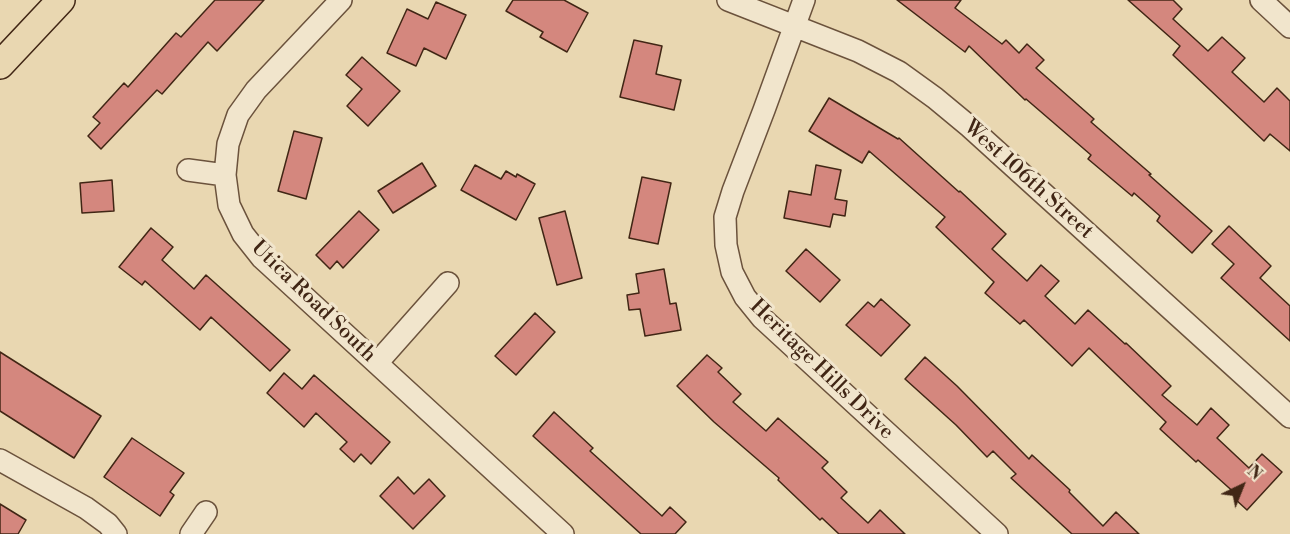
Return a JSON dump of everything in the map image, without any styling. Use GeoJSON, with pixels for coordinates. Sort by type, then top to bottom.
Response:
{"type":"FeatureCollection","features":[{"type":"Feature","properties":{"kind":"main road"},"geometry":{"type":"LineString","coordinates":[[0,65],[61,0]]}},
{"type":"Feature","properties":{"kind":"street","name":"Utica Road South"},"geometry":{"type":"LineString","coordinates":[[341,0],[256,90],[238,115],[228,144],[225,175],[229,205],[243,234],[262,258],[563,534]]}},
{"type":"Feature","properties":{"kind":"street","name":"West 106th Street"},"geometry":{"type":"LineString","coordinates":[[728,0],[858,51],[899,72],[935,98],[979,135],[1290,417]]}},
{"type":"Feature","properties":{"kind":"street","name":"Heritage Hills Drive"},"geometry":{"type":"LineString","coordinates":[[804,0],[725,217],[726,245],[732,272],[745,297],[762,318],[997,534]]}},
{"type":"Feature","properties":{"kind":"street"},"geometry":{"type":"LineString","coordinates":[[1261,0],[1290,27]]}},
{"type":"Feature","properties":{"kind":"street"},"geometry":{"type":"LineString","coordinates":[[188,170],[225,175]]}},
{"type":"Feature","properties":{"kind":"street"},"geometry":{"type":"LineString","coordinates":[[376,363],[448,283]]}},
{"type":"Feature","properties":{"kind":"street"},"geometry":{"type":"LineString","coordinates":[[0,460],[86,508],[108,524],[116,534]]}},
{"type":"Feature","properties":{"kind":"street"},"geometry":{"type":"LineString","coordinates":[[192,534],[206,512]]}},
{"type":"Feature","properties":{"kind":"building"},"geometry":{"type":"Polygon","coordinates":[[[215,0],[264,0],[217,51],[208,42],[162,94],[157,90],[101,149],[88,136],[100,123],[93,117],[124,83],[128,87],[176,33],[181,37],[215,0]]]}},
{"type":"Feature","properties":{"kind":"building"},"geometry":{"type":"Polygon","coordinates":[[[513,0],[564,0],[588,13],[567,52],[540,37],[543,32],[506,11],[513,0]]]}},
{"type":"Feature","properties":{"kind":"building"},"geometry":{"type":"Polygon","coordinates":[[[897,0],[961,0],[955,8],[1002,44],[1006,40],[1019,53],[1027,44],[1044,60],[1036,68],[1094,119],[1091,122],[1212,231],[1192,253],[1157,221],[1160,216],[1134,193],[1132,196],[1088,159],[1091,155],[1025,100],[969,46],[965,52],[897,0]]]}},
{"type":"Feature","properties":{"kind":"building"},"geometry":{"type":"Polygon","coordinates":[[[1128,0],[1173,0],[1182,9],[1173,19],[1208,51],[1222,37],[1245,58],[1232,72],[1264,102],[1277,88],[1290,101],[1290,151],[1270,134],[1264,141],[1173,55],[1180,46],[1128,0]]]}},
{"type":"Feature","properties":{"kind":"building"},"geometry":{"type":"Polygon","coordinates":[[[436,2],[466,15],[446,59],[424,48],[416,66],[387,53],[407,9],[428,19],[436,2]]]}},
{"type":"Feature","properties":{"kind":"building"},"geometry":{"type":"Polygon","coordinates":[[[634,40],[662,46],[656,74],[681,80],[674,110],[620,97],[634,40]]]}},
{"type":"Feature","properties":{"kind":"building"},"geometry":{"type":"Polygon","coordinates":[[[362,57],[400,91],[368,126],[347,106],[362,89],[346,75],[362,57]]]}},
{"type":"Feature","properties":{"kind":"building"},"geometry":{"type":"Polygon","coordinates":[[[829,98],[899,138],[960,191],[1006,234],[992,249],[1027,281],[1041,265],[1059,281],[1045,296],[1075,324],[1088,310],[1171,386],[1162,395],[1197,425],[1211,408],[1229,425],[1217,438],[1249,468],[1262,454],[1282,472],[1247,510],[1235,499],[1238,496],[1160,429],[1166,422],[1089,348],[1072,366],[1024,320],[1020,324],[985,293],[994,282],[936,227],[945,217],[869,151],[862,163],[809,131],[829,98]]]}},
{"type":"Feature","properties":{"kind":"building"},"geometry":{"type":"Polygon","coordinates":[[[294,131],[322,138],[306,199],[278,191],[294,131]]]}},
{"type":"Feature","properties":{"kind":"building"},"geometry":{"type":"Polygon","coordinates":[[[422,163],[436,186],[393,213],[378,191],[422,163]]]}},
{"type":"Feature","properties":{"kind":"building"},"geometry":{"type":"Polygon","coordinates":[[[475,165],[501,179],[506,171],[535,184],[516,220],[461,190],[475,165]]]}},
{"type":"Feature","properties":{"kind":"building"},"geometry":{"type":"Polygon","coordinates":[[[816,165],[841,170],[835,199],[847,201],[845,216],[833,214],[830,227],[784,218],[789,191],[811,195],[816,165]]]}},
{"type":"Feature","properties":{"kind":"building"},"geometry":{"type":"Polygon","coordinates":[[[642,177],[671,183],[658,244],[629,238],[642,177]]]}},
{"type":"Feature","properties":{"kind":"building"},"geometry":{"type":"Polygon","coordinates":[[[112,180],[114,211],[82,213],[80,183],[112,180]]]}},
{"type":"Feature","properties":{"kind":"building"},"geometry":{"type":"Polygon","coordinates":[[[359,211],[379,230],[343,268],[337,261],[330,269],[316,255],[359,211]]]}},
{"type":"Feature","properties":{"kind":"building"},"geometry":{"type":"Polygon","coordinates":[[[565,211],[582,278],[557,285],[539,218],[565,211]]]}},
{"type":"Feature","properties":{"kind":"building"},"geometry":{"type":"Polygon","coordinates":[[[1229,226],[1271,266],[1260,278],[1290,306],[1290,341],[1221,278],[1234,264],[1212,244],[1229,226]]]}},
{"type":"Feature","properties":{"kind":"building"},"geometry":{"type":"Polygon","coordinates":[[[151,228],[173,247],[162,260],[194,289],[206,275],[290,350],[270,371],[211,317],[200,330],[145,281],[142,285],[119,267],[151,228]]]}},
{"type":"Feature","properties":{"kind":"building"},"geometry":{"type":"Polygon","coordinates":[[[806,249],[840,280],[820,302],[786,271],[806,249]]]}},
{"type":"Feature","properties":{"kind":"building"},"geometry":{"type":"Polygon","coordinates":[[[664,269],[670,304],[676,303],[681,330],[645,336],[640,309],[629,310],[627,295],[639,293],[636,274],[664,269]]]}},
{"type":"Feature","properties":{"kind":"building"},"geometry":{"type":"Polygon","coordinates":[[[881,299],[910,325],[881,356],[846,325],[868,302],[874,307],[881,299]]]}},
{"type":"Feature","properties":{"kind":"building"},"geometry":{"type":"Polygon","coordinates":[[[535,313],[555,332],[516,375],[495,356],[535,313]]]}},
{"type":"Feature","properties":{"kind":"building"},"geometry":{"type":"Polygon","coordinates":[[[0,352],[101,416],[74,458],[0,411],[0,352]]]}},
{"type":"Feature","properties":{"kind":"building"},"geometry":{"type":"Polygon","coordinates":[[[707,355],[722,368],[718,372],[741,394],[733,402],[766,431],[778,418],[828,462],[822,468],[847,492],[841,498],[868,523],[880,510],[905,534],[839,534],[822,518],[820,520],[778,480],[779,478],[714,422],[677,386],[707,355]]]}},
{"type":"Feature","properties":{"kind":"building"},"geometry":{"type":"Polygon","coordinates":[[[925,357],[1029,459],[1032,455],[1070,490],[1069,492],[1103,526],[1116,512],[1139,534],[1072,534],[1011,478],[1016,474],[993,451],[987,457],[956,425],[905,379],[925,357]]]}},
{"type":"Feature","properties":{"kind":"building"},"geometry":{"type":"Polygon","coordinates":[[[284,373],[302,389],[314,375],[390,442],[371,464],[361,454],[354,462],[340,449],[347,442],[316,413],[304,427],[267,393],[284,373]]]}},
{"type":"Feature","properties":{"kind":"building"},"geometry":{"type":"Polygon","coordinates":[[[554,412],[593,448],[590,451],[662,516],[670,507],[686,522],[675,534],[641,534],[533,436],[554,412]]]}},
{"type":"Feature","properties":{"kind":"building"},"geometry":{"type":"Polygon","coordinates":[[[132,438],[184,473],[170,492],[174,495],[160,516],[104,477],[132,438]]]}},
{"type":"Feature","properties":{"kind":"building"},"geometry":{"type":"Polygon","coordinates":[[[398,477],[414,494],[429,479],[445,496],[413,529],[380,496],[398,477]]]}},
{"type":"Feature","properties":{"kind":"building"},"geometry":{"type":"Polygon","coordinates":[[[0,504],[26,520],[18,534],[0,534],[0,504]]]}}]}
